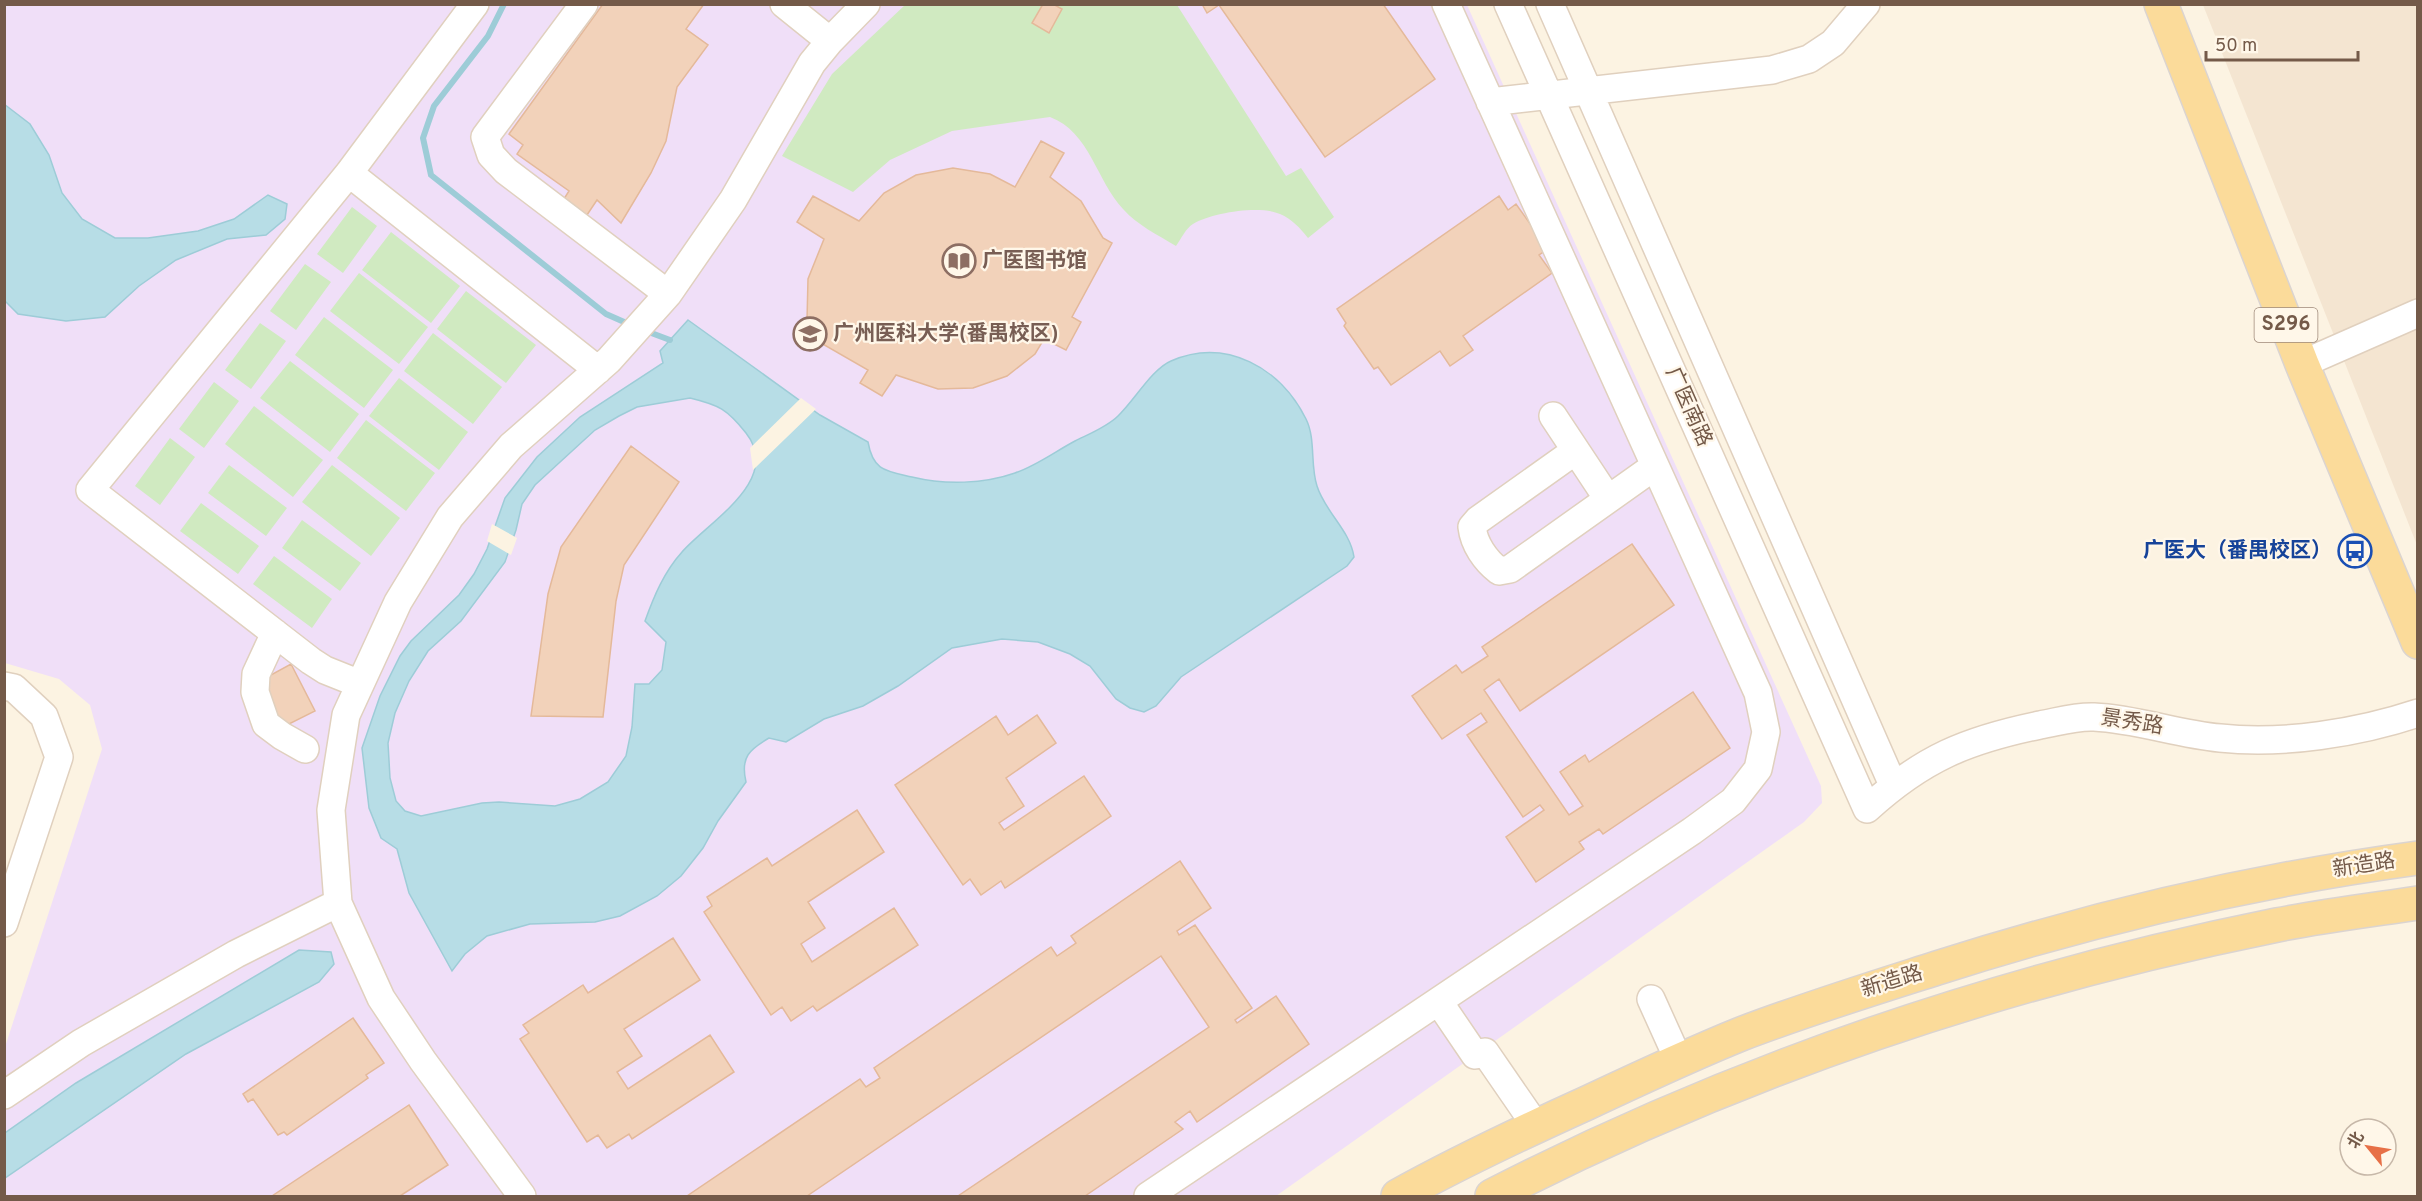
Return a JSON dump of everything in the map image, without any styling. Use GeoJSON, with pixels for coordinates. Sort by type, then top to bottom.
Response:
{"type":"FeatureCollection","features":[{"type":"Feature","properties":{"kind":"main road","name":"S296"},"geometry":{"type":"LineString","coordinates":[[2161,4],[2302,364],[2418,642]]}},
{"type":"Feature","properties":{"kind":"main road","name":"新造路"},"geometry":{"type":"LineString","coordinates":[[1398,1197],[1536,1126],[1679,1061],[1749,1031],[1859,992],[2076,927],[2186,900],[2293,877],[2418,858]]}},
{"type":"Feature","properties":{"kind":"main road","name":"新造路"},"geometry":{"type":"LineString","coordinates":[[1492,1197],[1595,1146],[1683,1107],[1800,1059],[1891,1027],[2041,981],[2133,957],[2280,924],[2418,903]]}},
{"type":"Feature","properties":{"kind":"street"},"geometry":{"type":"LineString","coordinates":[[360,684],[325,670],[90,490],[349,173],[475,4]]}},
{"type":"Feature","properties":{"kind":"street"},"geometry":{"type":"LineString","coordinates":[[584,4],[486,137],[491,155],[507,171],[668,294]]}},
{"type":"Feature","properties":{"kind":"street"},"geometry":{"type":"LineString","coordinates":[[784,4],[830,41]]}},
{"type":"Feature","properties":{"kind":"street"},"geometry":{"type":"LineString","coordinates":[[522,1196],[423,1061],[381,998],[338,903],[331,810],[346,715],[398,602],[450,517],[511,446],[603,365],[668,294],[733,200],[812,63],[866,4]]}},
{"type":"Feature","properties":{"kind":"street"},"geometry":{"type":"LineString","coordinates":[[1148,1197],[1733,801],[1758,769],[1767,732],[1758,693],[1446,4]]}},
{"type":"Feature","properties":{"kind":"street","name":"广医南路"},"geometry":{"type":"LineString","coordinates":[[1508,4],[1867,809]]}},
{"type":"Feature","properties":{"kind":"street","name":"广医南路"},"geometry":{"type":"LineString","coordinates":[[1550,4],[1893,786]]}},
{"type":"Feature","properties":{"kind":"street"},"geometry":{"type":"LineString","coordinates":[[1490,102],[1772,70],[1809,59],[1833,43],[1866,4]]}},
{"type":"Feature","properties":{"kind":"street"},"geometry":{"type":"LineString","coordinates":[[349,173],[603,365]]}},
{"type":"Feature","properties":{"kind":"street"},"geometry":{"type":"LineString","coordinates":[[2302,364],[2418,313]]}},
{"type":"Feature","properties":{"kind":"street"},"geometry":{"type":"LineString","coordinates":[[1553,416],[1608,499]]}},
{"type":"Feature","properties":{"kind":"street"},"geometry":{"type":"LineString","coordinates":[[1575,451],[1478,520],[1472,527],[1473,538],[1489,563],[1499,571],[1509,569],[1655,466]]}},
{"type":"Feature","properties":{"kind":"street"},"geometry":{"type":"LineString","coordinates":[[275,633],[256,674],[255,692],[266,724],[305,749]]}},
{"type":"Feature","properties":{"kind":"street"},"geometry":{"type":"LineString","coordinates":[[4,686],[14,688],[44,716],[59,757],[4,923]]}},
{"type":"Feature","properties":{"kind":"street","name":"景秀路"},"geometry":{"type":"LineString","coordinates":[[1867,809],[1893,786],[1926,764],[1959,747],[1987,737],[2065,720],[2091,717],[2131,720],[2220,738],[2249,739],[2318,735],[2372,725],[2418,713]]}},
{"type":"Feature","properties":{"kind":"street"},"geometry":{"type":"LineString","coordinates":[[4,1095],[102,1031],[236,954],[338,903]]}},
{"type":"Feature","properties":{"kind":"street"},"geometry":{"type":"LineString","coordinates":[[1651,999],[1679,1061]]}},
{"type":"Feature","properties":{"kind":"street"},"geometry":{"type":"LineString","coordinates":[[1439,1002],[1536,1126]]}},
{"type":"Feature","properties":{"kind":"shaded area","name":"广州医科大学(番禺校区)"},"geometry":{"type":"Polygon","coordinates":[[[5,5],[1467,5],[1821,786],[1822,803],[1804,822],[1276,1196],[5,1196],[5,1047],[102,749],[90,705],[59,679],[5,663],[5,5]]]}},
{"type":"Feature","properties":{"kind":"shaded area"},"geometry":{"type":"Polygon","coordinates":[[[2203,5],[2417,5],[2417,545],[2203,5]]]}},
{"type":"Feature","properties":{"kind":"green space"},"geometry":{"type":"Polygon","coordinates":[[[905,5],[1177,5],[1286,176],[1301,168],[1334,217],[1308,238],[1288,218],[1271,211],[1248,210],[1223,214],[1201,220],[1190,226],[1176,246],[1135,220],[1123,209],[1084,145],[1064,124],[1050,117],[952,131],[890,160],[853,192],[782,156],[832,74],[905,5]]]}},
{"type":"Feature","properties":{"kind":"green space"},"geometry":{"type":"Polygon","coordinates":[[[352,207],[377,226],[343,273],[317,254],[352,207]]]}},
{"type":"Feature","properties":{"kind":"green space"},"geometry":{"type":"Polygon","coordinates":[[[391,232],[460,286],[431,323],[362,270],[391,232]]]}},
{"type":"Feature","properties":{"kind":"green space"},"geometry":{"type":"Polygon","coordinates":[[[305,264],[331,282],[296,330],[270,311],[305,264]]]}},
{"type":"Feature","properties":{"kind":"green space"},"geometry":{"type":"Polygon","coordinates":[[[359,273],[428,327],[399,364],[330,311],[359,273]]]}},
{"type":"Feature","properties":{"kind":"green space"},"geometry":{"type":"Polygon","coordinates":[[[466,291],[536,345],[506,383],[437,329],[466,291]]]}},
{"type":"Feature","properties":{"kind":"green space"},"geometry":{"type":"Polygon","coordinates":[[[324,317],[393,370],[364,408],[295,355],[324,317]]]}},
{"type":"Feature","properties":{"kind":"green space"},"geometry":{"type":"Polygon","coordinates":[[[260,323],[286,341],[251,389],[225,370],[260,323]]]}},
{"type":"Feature","properties":{"kind":"green space"},"geometry":{"type":"Polygon","coordinates":[[[433,333],[502,387],[473,424],[404,371],[433,333]]]}},
{"type":"Feature","properties":{"kind":"green space"},"geometry":{"type":"Polygon","coordinates":[[[290,361],[359,414],[330,452],[260,398],[290,361]]]}},
{"type":"Feature","properties":{"kind":"green space"},"geometry":{"type":"Polygon","coordinates":[[[399,378],[468,432],[439,470],[369,416],[399,378]]]}},
{"type":"Feature","properties":{"kind":"green space"},"geometry":{"type":"Polygon","coordinates":[[[214,382],[239,401],[204,448],[179,429],[214,382]]]}},
{"type":"Feature","properties":{"kind":"green space"},"geometry":{"type":"Polygon","coordinates":[[[254,406],[323,460],[293,497],[225,444],[254,406]]]}},
{"type":"Feature","properties":{"kind":"green space"},"geometry":{"type":"Polygon","coordinates":[[[366,420],[435,473],[406,511],[337,458],[366,420]]]}},
{"type":"Feature","properties":{"kind":"green space"},"geometry":{"type":"Polygon","coordinates":[[[170,438],[195,457],[160,505],[135,486],[170,438]]]}},
{"type":"Feature","properties":{"kind":"green space"},"geometry":{"type":"Polygon","coordinates":[[[229,465],[287,508],[266,536],[208,493],[229,465]]]}},
{"type":"Feature","properties":{"kind":"green space"},"geometry":{"type":"Polygon","coordinates":[[[332,465],[400,518],[371,556],[302,502],[332,465]]]}},
{"type":"Feature","properties":{"kind":"green space"},"geometry":{"type":"Polygon","coordinates":[[[201,503],[259,546],[238,574],[180,531],[201,503]]]}},
{"type":"Feature","properties":{"kind":"green space"},"geometry":{"type":"Polygon","coordinates":[[[302,520],[361,563],[340,591],[282,548],[302,520]]]}},
{"type":"Feature","properties":{"kind":"green space"},"geometry":{"type":"Polygon","coordinates":[[[274,556],[332,599],[312,628],[253,584],[274,556]]]}},
{"type":"Feature","properties":{"kind":"water"},"geometry":{"type":"Polygon","coordinates":[[[4,104],[30,124],[49,155],[62,193],[82,219],[115,238],[148,238],[198,231],[234,219],[268,195],[287,204],[285,219],[266,235],[227,239],[176,260],[139,286],[105,317],[66,321],[18,314],[5,301],[4,104]]]}},
{"type":"Feature","properties":{"kind":"water"},"geometry":{"type":"Polygon","coordinates":[[[688,320],[820,415],[868,442],[873,459],[882,468],[925,480],[951,482],[977,481],[1015,473],[1109,424],[1124,410],[1150,378],[1171,361],[1192,355],[1212,353],[1231,355],[1267,372],[1282,385],[1306,419],[1312,443],[1317,486],[1348,538],[1354,557],[1347,566],[1181,677],[1156,706],[1144,712],[1130,708],[1116,699],[1090,666],[1070,654],[1038,642],[1002,639],[952,648],[898,686],[863,706],[824,719],[786,742],[769,738],[752,750],[744,766],[746,782],[718,821],[703,848],[681,876],[657,896],[620,916],[595,922],[530,924],[487,936],[465,954],[452,971],[409,893],[397,849],[381,838],[369,808],[362,748],[380,696],[400,656],[411,641],[459,595],[474,574],[487,549],[505,498],[537,457],[580,417],[663,363],[660,351],[688,320]],[[690,398],[637,407],[619,416],[595,430],[535,485],[522,504],[505,562],[461,621],[428,651],[409,681],[395,713],[388,743],[390,778],[396,801],[405,811],[421,816],[482,803],[499,802],[555,806],[580,799],[608,782],[626,756],[632,727],[635,684],[649,684],[662,670],[666,642],[645,621],[656,593],[682,552],[738,499],[749,483],[755,467],[755,450],[746,433],[728,413],[690,398]]]}},
{"type":"Feature","properties":{"kind":"water"},"geometry":{"type":"Polygon","coordinates":[[[299,950],[331,952],[334,964],[319,982],[186,1054],[5,1178],[5,1133],[76,1083],[299,950]]]}},
{"type":"Feature","properties":{"kind":"pier"},"geometry":{"type":"Polygon","coordinates":[[[801,398],[816,409],[753,470],[750,448],[801,398]]]}},
{"type":"Feature","properties":{"kind":"pier"},"geometry":{"type":"Polygon","coordinates":[[[492,524],[517,538],[511,555],[487,541],[492,524]]]}},
{"type":"Feature","properties":{"kind":"building"},"geometry":{"type":"Polygon","coordinates":[[[603,4],[704,4],[686,29],[708,45],[677,87],[666,141],[651,173],[621,223],[597,200],[585,218],[562,202],[569,191],[517,154],[523,145],[509,134],[603,4]]]}},
{"type":"Feature","properties":{"kind":"building"},"geometry":{"type":"Polygon","coordinates":[[[1043,4],[1053,4],[1062,9],[1049,33],[1032,23],[1043,4]]]}},
{"type":"Feature","properties":{"kind":"building"},"geometry":{"type":"Polygon","coordinates":[[[1202,4],[1383,4],[1435,79],[1325,157],[1219,5],[1207,13],[1202,4]]]}},
{"type":"Feature","properties":{"kind":"building","name":"广医图书馆"},"geometry":{"type":"Polygon","coordinates":[[[1041,141],[1064,153],[1050,177],[1081,201],[1103,238],[1112,243],[1072,317],[1081,322],[1066,350],[1044,339],[1035,354],[1007,376],[973,388],[938,389],[896,375],[882,396],[860,383],[868,370],[800,331],[807,320],[808,279],[824,239],[797,222],[813,196],[859,221],[884,193],[916,175],[953,168],[990,174],[1015,187],[1041,141]]]}},
{"type":"Feature","properties":{"kind":"building"},"geometry":{"type":"Polygon","coordinates":[[[1499,196],[1508,210],[1516,204],[1548,249],[1539,255],[1552,273],[1463,336],[1473,350],[1450,366],[1440,351],[1391,385],[1378,367],[1374,369],[1344,326],[1346,323],[1337,309],[1499,196]]]}},
{"type":"Feature","properties":{"kind":"building"},"geometry":{"type":"Polygon","coordinates":[[[631,446],[679,482],[624,565],[616,601],[603,717],[531,716],[548,594],[561,547],[631,446]]]}},
{"type":"Feature","properties":{"kind":"building"},"geometry":{"type":"Polygon","coordinates":[[[1632,544],[1674,605],[1520,711],[1499,679],[1484,690],[1569,815],[1583,806],[1560,772],[1585,755],[1589,762],[1693,692],[1730,748],[1603,834],[1599,829],[1579,842],[1584,849],[1536,882],[1506,837],[1544,810],[1540,805],[1523,817],[1467,735],[1487,722],[1481,713],[1442,739],[1412,696],[1456,665],[1462,673],[1488,656],[1482,647],[1632,544]]]}},
{"type":"Feature","properties":{"kind":"building"},"geometry":{"type":"Polygon","coordinates":[[[291,664],[315,711],[281,728],[258,682],[291,664]]]}},
{"type":"Feature","properties":{"kind":"building"},"geometry":{"type":"Polygon","coordinates":[[[1037,715],[1056,743],[1006,778],[1024,806],[999,823],[1004,830],[1084,776],[1111,816],[1005,888],[1001,881],[981,895],[970,879],[963,885],[895,785],[996,716],[1008,735],[1037,715]]]}},
{"type":"Feature","properties":{"kind":"building"},"geometry":{"type":"Polygon","coordinates":[[[857,810],[884,852],[808,902],[825,928],[801,944],[812,962],[894,908],[918,945],[817,1011],[813,1006],[791,1021],[782,1007],[771,1015],[704,912],[712,906],[707,897],[767,858],[772,866],[857,810]]]}},
{"type":"Feature","properties":{"kind":"building"},"geometry":{"type":"Polygon","coordinates":[[[1180,861],[1211,908],[1177,931],[1179,935],[1195,925],[1252,1008],[1235,1020],[1237,1023],[1276,996],[1309,1044],[1197,1122],[1190,1111],[1175,1122],[1183,1129],[1085,1196],[958,1196],[1209,1027],[1161,956],[807,1196],[687,1196],[860,1079],[866,1087],[880,1078],[874,1068],[1051,947],[1057,956],[1076,943],[1071,936],[1180,861]]]}},
{"type":"Feature","properties":{"kind":"building"},"geometry":{"type":"Polygon","coordinates":[[[673,938],[700,980],[624,1029],[642,1056],[617,1072],[628,1089],[710,1035],[734,1072],[632,1139],[629,1134],[607,1148],[598,1135],[587,1142],[520,1039],[529,1033],[523,1025],[583,985],[588,993],[673,938]]]}},
{"type":"Feature","properties":{"kind":"building"},"geometry":{"type":"Polygon","coordinates":[[[353,1018],[384,1063],[366,1075],[368,1078],[287,1135],[284,1132],[278,1135],[253,1099],[248,1102],[243,1094],[353,1018]]]}},
{"type":"Feature","properties":{"kind":"building"},"geometry":{"type":"Polygon","coordinates":[[[409,1105],[448,1165],[400,1196],[272,1196],[409,1105]]]}},
{"type":"Feature","properties":{"kind":"waterway"},"geometry":{"type":"LineString","coordinates":[[504,4],[488,36],[434,106],[423,138],[431,175],[606,314],[631,325]]}},
{"type":"Feature","properties":{"kind":"waterway"},"geometry":{"type":"LineString","coordinates":[[646,331],[670,340]]}},
{"type":"Feature","properties":{"kind":"place","name":"广医图书馆"},"geometry":{"type":"Point","coordinates":[959,261]}},
{"type":"Feature","properties":{"kind":"place","name":"广州医科大学(番禺校区)"},"geometry":{"type":"Point","coordinates":[810,334]}},
{"type":"Feature","properties":{"kind":"place","name":"广医大（番禺校区）"},"geometry":{"type":"Point","coordinates":[2355,551]}}]}
